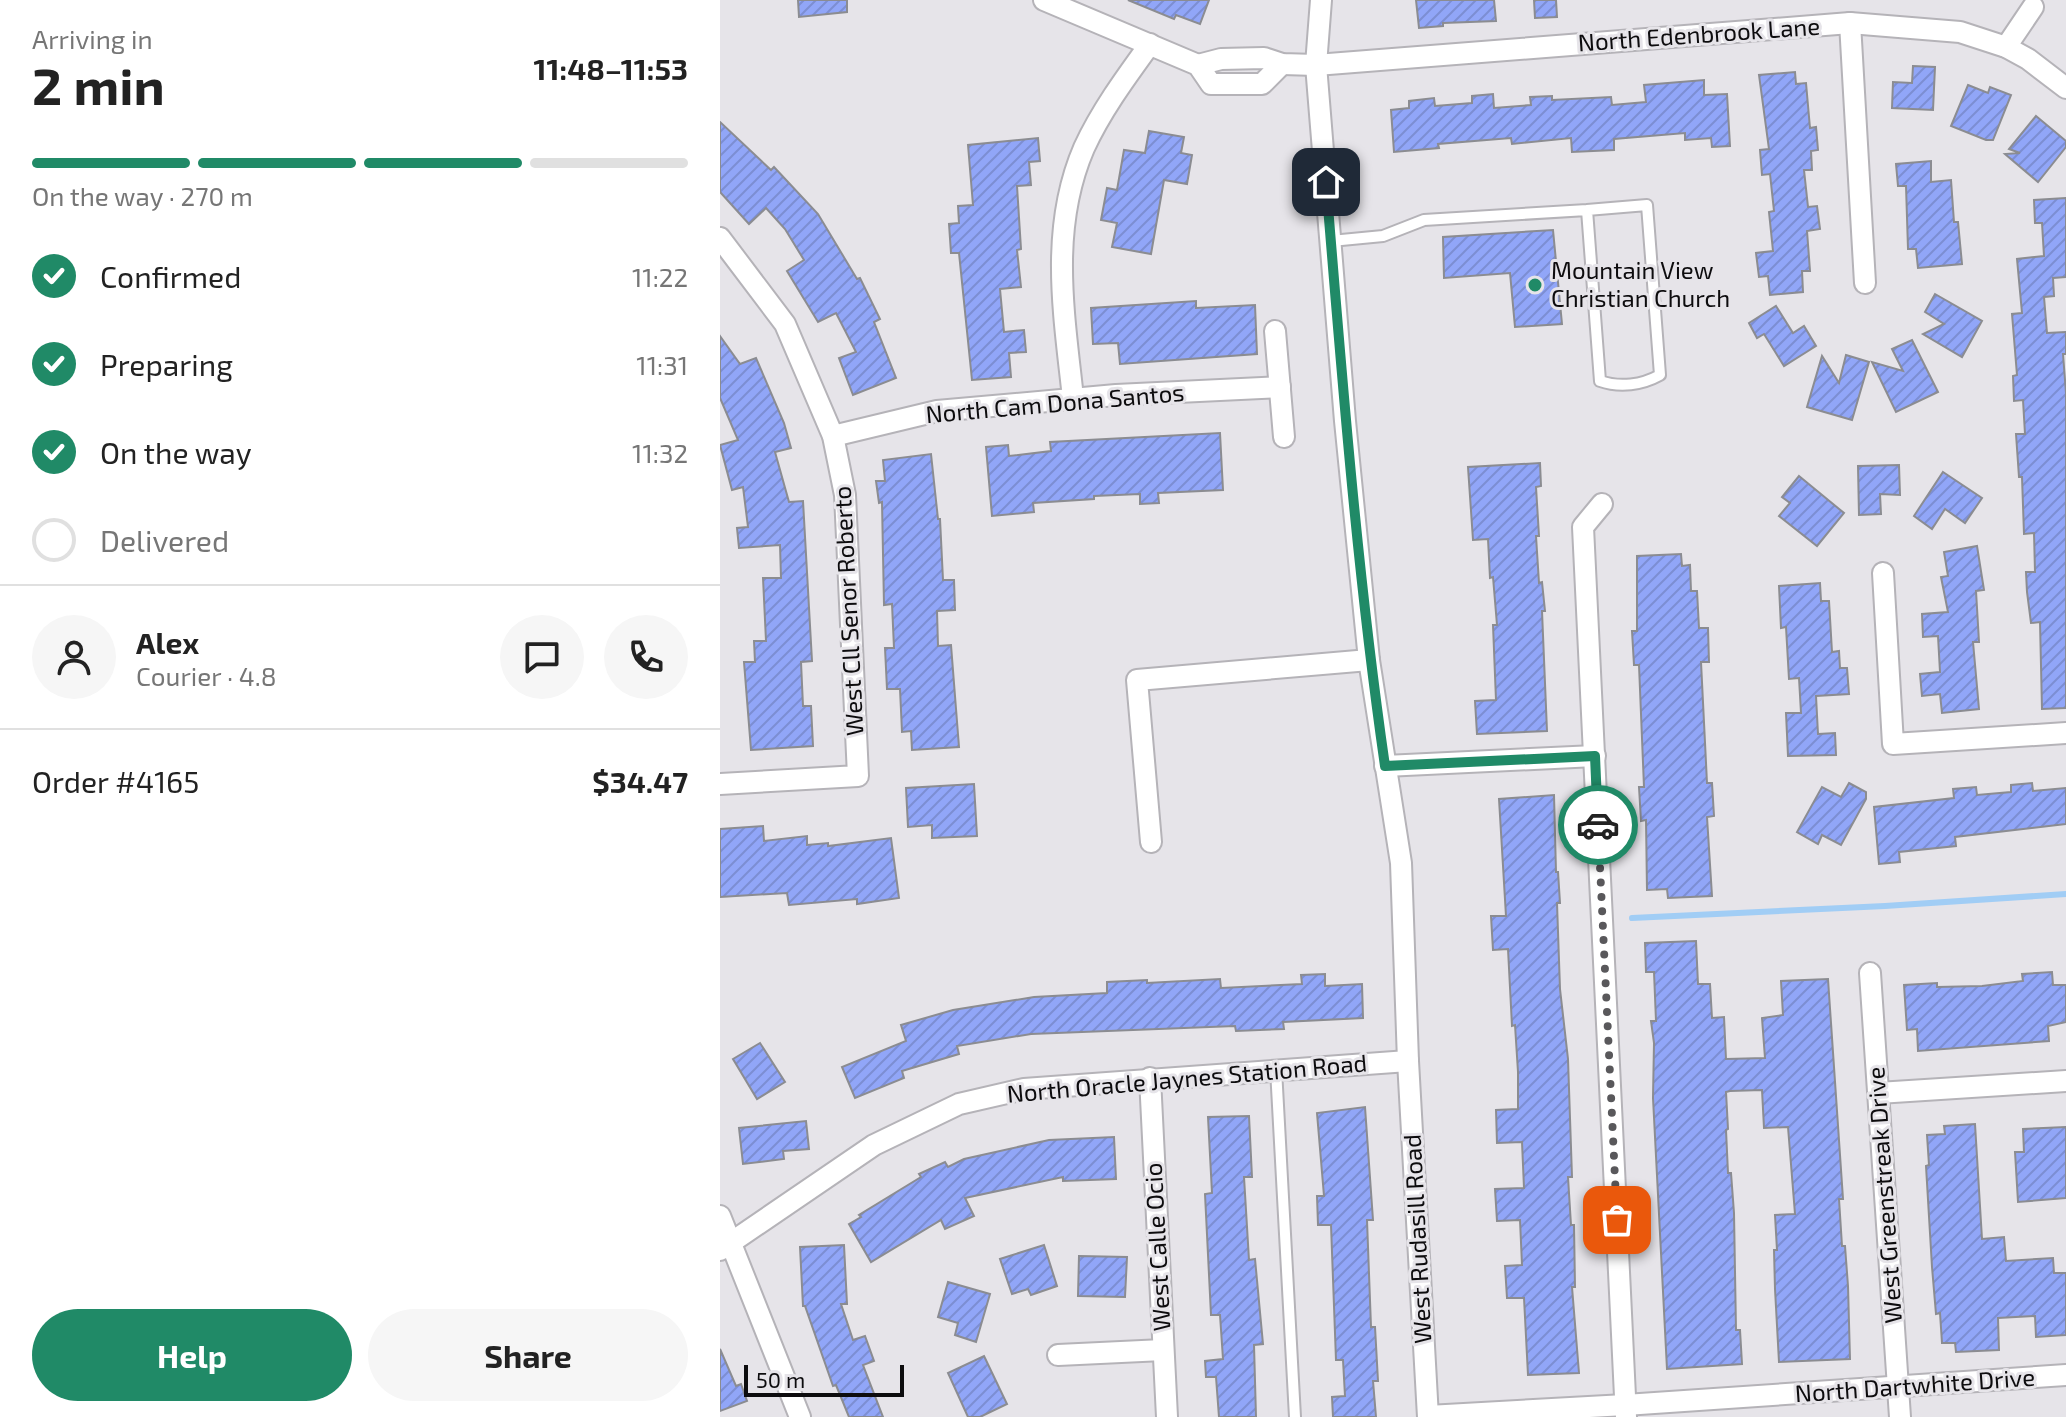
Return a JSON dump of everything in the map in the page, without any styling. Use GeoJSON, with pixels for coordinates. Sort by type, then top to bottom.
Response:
{"type":"FeatureCollection","features":[{"type":"Feature","properties":{"kind":"street"},"geometry":{"type":"LineString","coordinates":[[1044,0],[1150,44],[1104,111],[1084,149],[1070,188],[1063,222],[1060,263],[1073,398]]}},
{"type":"Feature","properties":{"kind":"street","name":"West Rudasill Road"},"geometry":{"type":"LineString","coordinates":[[1321,0],[1316,65],[1345,421],[1369,660],[1401,863],[1408,1061],[1428,1416]]}},
{"type":"Feature","properties":{"kind":"street"},"geometry":{"type":"LineString","coordinates":[[2006,47],[2033,7]]}},
{"type":"Feature","properties":{"kind":"street"},"geometry":{"type":"LineString","coordinates":[[1850,23],[1865,283]]}},
{"type":"Feature","properties":{"kind":"street","name":"North Edenbrook Lane"},"geometry":{"type":"LineString","coordinates":[[1150,44],[1198,65],[1211,84],[1262,84],[1282,64],[1316,65],[1850,23],[1943,29],[2006,47],[2028,59],[2066,88]]}},
{"type":"Feature","properties":{"kind":"street","name":"West Cll Senor Roberto"},"geometry":{"type":"LineString","coordinates":[[720,238],[785,324],[833,436],[845,495],[858,776],[720,784]]}},
{"type":"Feature","properties":{"kind":"street"},"geometry":{"type":"LineString","coordinates":[[1275,331],[1284,437]]}},
{"type":"Feature","properties":{"kind":"street","name":"North Cam Dona Santos"},"geometry":{"type":"LineString","coordinates":[[833,436],[937,411],[1073,398],[1280,387]]}},
{"type":"Feature","properties":{"kind":"street"},"geometry":{"type":"LineString","coordinates":[[1602,504],[1583,527],[1626,1411]]}},
{"type":"Feature","properties":{"kind":"street"},"geometry":{"type":"LineString","coordinates":[[1883,573],[1893,744],[2066,733]]}},
{"type":"Feature","properties":{"kind":"street"},"geometry":{"type":"LineString","coordinates":[[1151,842],[1137,680],[1369,660]]}},
{"type":"Feature","properties":{"kind":"street"},"geometry":{"type":"LineString","coordinates":[[1385,766],[1595,756]]}},
{"type":"Feature","properties":{"kind":"street","name":"West Greenstreak Drive"},"geometry":{"type":"LineString","coordinates":[[1870,973],[1900,1417]]}},
{"type":"Feature","properties":{"kind":"street","name":"North Oracle Jaynes Station Road"},"geometry":{"type":"LineString","coordinates":[[726,1246],[874,1145],[959,1104],[1024,1089],[1408,1061]]}},
{"type":"Feature","properties":{"kind":"street","name":"West Calle Ocio"},"geometry":{"type":"LineString","coordinates":[[1150,1078],[1167,1417]]}},
{"type":"Feature","properties":{"kind":"street"},"geometry":{"type":"LineString","coordinates":[[1878,1093],[2066,1081]]}},
{"type":"Feature","properties":{"kind":"street"},"geometry":{"type":"LineString","coordinates":[[720,1216],[726,1246],[800,1417]]}},
{"type":"Feature","properties":{"kind":"street"},"geometry":{"type":"LineString","coordinates":[[1058,1355],[1163,1350]]}},
{"type":"Feature","properties":{"kind":"street","name":"North Dartwhite Drive"},"geometry":{"type":"LineString","coordinates":[[1428,1416],[1626,1411],[2066,1375]]}},
{"type":"Feature","properties":{"kind":"lane"},"geometry":{"type":"LineString","coordinates":[[1331,241],[1383,236],[1424,220],[1647,205],[1660,375],[1647,382],[1614,386],[1600,381],[1587,210]]}},
{"type":"Feature","properties":{"kind":"lane"},"geometry":{"type":"LineString","coordinates":[[1276,1069],[1295,1417]]}},
{"type":"Feature","properties":{"kind":"building"},"geometry":{"type":"Polygon","coordinates":[[[798,0],[847,0],[847,12],[799,17],[798,0]]]}},
{"type":"Feature","properties":{"kind":"building"},"geometry":{"type":"Polygon","coordinates":[[[1128,0],[1209,0],[1200,24],[1176,15],[1174,19],[1128,0]]]}},
{"type":"Feature","properties":{"kind":"building"},"geometry":{"type":"Polygon","coordinates":[[[1416,0],[1494,0],[1496,21],[1443,23],[1443,26],[1419,28],[1416,0]]]}},
{"type":"Feature","properties":{"kind":"building"},"geometry":{"type":"Polygon","coordinates":[[[1534,0],[1556,0],[1557,17],[1535,18],[1534,0]]]}},
{"type":"Feature","properties":{"kind":"building"},"geometry":{"type":"Polygon","coordinates":[[[1913,66],[1935,67],[1933,110],[1892,108],[1893,82],[1912,83],[1913,66]]]}},
{"type":"Feature","properties":{"kind":"building"},"geometry":{"type":"Polygon","coordinates":[[[1795,72],[1796,84],[1806,83],[1810,128],[1816,127],[1818,150],[1811,151],[1812,170],[1804,170],[1808,207],[1817,206],[1820,229],[1807,231],[1810,271],[1802,271],[1803,292],[1770,295],[1768,276],[1759,277],[1756,253],[1773,251],[1769,212],[1774,211],[1770,174],[1762,175],[1760,150],[1769,149],[1759,75],[1795,72]]]}},
{"type":"Feature","properties":{"kind":"building"},"geometry":{"type":"Polygon","coordinates":[[[1704,80],[1704,95],[1727,94],[1730,146],[1712,147],[1711,138],[1685,140],[1685,133],[1614,139],[1614,150],[1572,152],[1571,138],[1512,144],[1511,138],[1438,144],[1439,148],[1394,152],[1391,110],[1409,108],[1409,101],[1434,98],[1435,106],[1472,103],[1472,96],[1493,94],[1494,108],[1531,105],[1530,97],[1552,96],[1552,100],[1611,97],[1612,105],[1646,102],[1644,85],[1704,80]]]}},
{"type":"Feature","properties":{"kind":"building"},"geometry":{"type":"Polygon","coordinates":[[[1968,85],[1988,93],[1990,87],[2011,95],[1993,140],[1951,126],[1968,85]]]}},
{"type":"Feature","properties":{"kind":"building"},"geometry":{"type":"Polygon","coordinates":[[[2036,116],[2066,141],[2066,147],[2038,182],[2005,154],[2020,153],[2009,149],[2036,116]]]}},
{"type":"Feature","properties":{"kind":"building"},"geometry":{"type":"Polygon","coordinates":[[[720,122],[771,170],[774,167],[818,214],[857,279],[860,278],[880,319],[874,322],[896,378],[853,395],[839,358],[856,352],[836,313],[818,322],[787,271],[804,260],[785,229],[766,208],[749,224],[720,192],[720,122]]]}},
{"type":"Feature","properties":{"kind":"building"},"geometry":{"type":"Polygon","coordinates":[[[1149,131],[1184,137],[1181,153],[1192,155],[1187,184],[1164,180],[1151,254],[1112,247],[1117,223],[1101,220],[1107,188],[1117,190],[1124,150],[1145,153],[1149,131]]]}},
{"type":"Feature","properties":{"kind":"building"},"geometry":{"type":"Polygon","coordinates":[[[1038,138],[1040,161],[1029,162],[1031,185],[1017,186],[1021,249],[1017,250],[1021,287],[1000,289],[1004,332],[1024,330],[1026,352],[1009,353],[1011,377],[972,380],[959,253],[951,253],[949,224],[959,223],[958,206],[973,205],[968,145],[1038,138]]]}},
{"type":"Feature","properties":{"kind":"building"},"geometry":{"type":"Polygon","coordinates":[[[1931,161],[1931,182],[1951,180],[1954,222],[1958,222],[1962,264],[1918,268],[1916,249],[1908,249],[1906,186],[1898,186],[1896,164],[1931,161]]]}},
{"type":"Feature","properties":{"kind":"building"},"geometry":{"type":"Polygon","coordinates":[[[2066,198],[2066,277],[2053,278],[2054,296],[2044,297],[2047,333],[2066,332],[2066,354],[2063,354],[2066,393],[2066,708],[2042,709],[2040,622],[2031,623],[2027,592],[2026,572],[2035,572],[2034,533],[2024,534],[2022,477],[2019,477],[2016,434],[2025,434],[2023,400],[2014,401],[2013,376],[2017,375],[2012,314],[2022,313],[2017,259],[2044,256],[2042,223],[2035,223],[2034,200],[2066,198]]]}},
{"type":"Feature","properties":{"kind":"building","name":"Mountain View Christian Church"},"geometry":{"type":"Polygon","coordinates":[[[1553,230],[1562,324],[1515,327],[1510,273],[1444,278],[1443,237],[1553,230]]]}},
{"type":"Feature","properties":{"kind":"building"},"geometry":{"type":"Polygon","coordinates":[[[1935,294],[1982,321],[1962,357],[1923,334],[1944,324],[1925,312],[1935,294]]]}},
{"type":"Feature","properties":{"kind":"building"},"geometry":{"type":"Polygon","coordinates":[[[1196,301],[1196,308],[1255,305],[1257,354],[1120,364],[1118,343],[1093,344],[1091,308],[1196,301]]]}},
{"type":"Feature","properties":{"kind":"building"},"geometry":{"type":"Polygon","coordinates":[[[1776,306],[1793,333],[1804,326],[1816,346],[1784,366],[1764,334],[1757,338],[1749,323],[1776,306]]]}},
{"type":"Feature","properties":{"kind":"building"},"geometry":{"type":"Polygon","coordinates":[[[720,336],[740,364],[756,358],[784,423],[791,448],[775,452],[789,502],[803,501],[812,661],[801,662],[803,706],[811,706],[813,746],[751,750],[744,662],[755,662],[754,641],[766,641],[763,578],[781,578],[780,545],[739,548],[737,528],[748,527],[743,487],[732,490],[720,445],[738,440],[720,398],[720,336]]]}},
{"type":"Feature","properties":{"kind":"building"},"geometry":{"type":"Polygon","coordinates":[[[1912,340],[1938,392],[1896,412],[1872,362],[1903,371],[1892,349],[1912,340]]]}},
{"type":"Feature","properties":{"kind":"building"},"geometry":{"type":"Polygon","coordinates":[[[1846,355],[1869,362],[1852,420],[1807,407],[1822,356],[1839,383],[1846,355]]]}},
{"type":"Feature","properties":{"kind":"building"},"geometry":{"type":"Polygon","coordinates":[[[1220,433],[1223,490],[1158,493],[1159,503],[1140,504],[1140,494],[1094,496],[1094,499],[1033,503],[1034,512],[992,516],[986,447],[1008,445],[1009,456],[1051,451],[1050,442],[1220,433]]]}},
{"type":"Feature","properties":{"kind":"building"},"geometry":{"type":"Polygon","coordinates":[[[931,454],[940,519],[943,580],[954,580],[955,610],[937,611],[938,646],[951,645],[959,747],[912,750],[911,731],[902,732],[900,689],[887,689],[885,648],[894,648],[892,604],[884,605],[882,502],[879,503],[876,481],[885,481],[883,460],[931,454]]]}},
{"type":"Feature","properties":{"kind":"building"},"geometry":{"type":"Polygon","coordinates":[[[1540,463],[1541,486],[1536,487],[1539,536],[1536,536],[1539,583],[1542,582],[1545,611],[1542,611],[1547,731],[1477,734],[1475,701],[1496,700],[1493,625],[1497,625],[1488,539],[1473,540],[1468,467],[1540,463]]]}},
{"type":"Feature","properties":{"kind":"building"},"geometry":{"type":"Polygon","coordinates":[[[1899,465],[1900,495],[1880,494],[1881,514],[1859,515],[1858,466],[1899,465]]]}},
{"type":"Feature","properties":{"kind":"building"},"geometry":{"type":"Polygon","coordinates":[[[1943,472],[1982,498],[1965,523],[1945,509],[1932,529],[1914,516],[1943,472]]]}},
{"type":"Feature","properties":{"kind":"building"},"geometry":{"type":"Polygon","coordinates":[[[1799,476],[1844,513],[1817,546],[1779,516],[1790,503],[1782,497],[1799,476]]]}},
{"type":"Feature","properties":{"kind":"building"},"geometry":{"type":"Polygon","coordinates":[[[1977,546],[1984,590],[1976,591],[1979,642],[1973,642],[1979,709],[1942,713],[1940,694],[1922,696],[1920,674],[1940,672],[1938,636],[1923,637],[1922,614],[1948,612],[1941,577],[1948,576],[1944,552],[1977,546]]]}},
{"type":"Feature","properties":{"kind":"building"},"geometry":{"type":"Polygon","coordinates":[[[1681,554],[1682,566],[1690,565],[1691,591],[1697,591],[1699,628],[1708,628],[1709,662],[1701,662],[1707,783],[1712,783],[1714,816],[1707,817],[1712,896],[1668,898],[1667,889],[1647,890],[1646,820],[1641,821],[1639,787],[1644,787],[1639,665],[1634,665],[1632,631],[1637,631],[1637,556],[1681,554]]]}},
{"type":"Feature","properties":{"kind":"building"},"geometry":{"type":"Polygon","coordinates":[[[1820,583],[1821,601],[1829,601],[1832,652],[1839,651],[1840,668],[1847,668],[1849,694],[1816,696],[1818,734],[1835,733],[1836,755],[1788,756],[1786,713],[1801,713],[1799,678],[1789,679],[1786,627],[1781,628],[1779,586],[1820,583]]]}},
{"type":"Feature","properties":{"kind":"building"},"geometry":{"type":"Polygon","coordinates":[[[1849,783],[1866,792],[1866,799],[1841,845],[1822,835],[1818,844],[1797,832],[1822,787],[1841,797],[1849,783]]]}},
{"type":"Feature","properties":{"kind":"building"},"geometry":{"type":"Polygon","coordinates":[[[2032,783],[2033,791],[2066,788],[2066,824],[1955,837],[1956,846],[1899,852],[1900,862],[1879,864],[1874,807],[1954,798],[1953,789],[1976,787],[1977,795],[2011,792],[2011,785],[2032,783]]]}},
{"type":"Feature","properties":{"kind":"building"},"geometry":{"type":"Polygon","coordinates":[[[974,784],[977,836],[932,838],[932,825],[908,827],[906,788],[974,784]]]}},
{"type":"Feature","properties":{"kind":"building"},"geometry":{"type":"Polygon","coordinates":[[[1554,795],[1560,903],[1557,903],[1560,989],[1568,1059],[1572,1177],[1568,1177],[1571,1225],[1574,1225],[1575,1287],[1572,1287],[1579,1373],[1528,1375],[1524,1298],[1507,1298],[1505,1266],[1522,1265],[1520,1220],[1497,1221],[1495,1189],[1524,1188],[1522,1142],[1497,1143],[1496,1110],[1518,1109],[1518,1072],[1508,949],[1493,950],[1491,916],[1506,916],[1499,799],[1554,795]]]}},
{"type":"Feature","properties":{"kind":"building"},"geometry":{"type":"Polygon","coordinates":[[[763,826],[764,841],[807,836],[807,845],[828,843],[828,846],[891,838],[899,898],[857,904],[857,899],[789,905],[787,893],[720,897],[720,829],[763,826]]]}},
{"type":"Feature","properties":{"kind":"building"},"geometry":{"type":"Polygon","coordinates":[[[1696,941],[1698,984],[1710,984],[1712,1018],[1724,1017],[1726,1059],[1765,1058],[1762,1018],[1783,1015],[1781,981],[1828,979],[1850,1359],[1779,1362],[1775,1215],[1795,1214],[1788,1127],[1764,1128],[1762,1090],[1730,1091],[1726,1092],[1726,1130],[1734,1213],[1736,1330],[1740,1330],[1742,1364],[1667,1369],[1653,1098],[1654,1043],[1651,1021],[1656,1021],[1654,972],[1646,972],[1645,943],[1696,941]]]}},
{"type":"Feature","properties":{"kind":"building"},"geometry":{"type":"Polygon","coordinates":[[[2052,972],[2053,985],[2066,985],[2066,1022],[2048,1026],[2049,1041],[1918,1051],[1917,1029],[1907,1030],[1904,985],[1937,983],[1937,987],[1982,986],[2023,981],[2022,974],[2052,972]]]}},
{"type":"Feature","properties":{"kind":"building"},"geometry":{"type":"Polygon","coordinates":[[[1325,974],[1325,986],[1362,984],[1363,1018],[1283,1022],[1284,1029],[1236,1031],[1235,1026],[1031,1034],[957,1046],[959,1054],[902,1071],[904,1078],[855,1098],[842,1067],[906,1041],[901,1025],[953,1010],[1034,997],[1107,993],[1107,982],[1220,979],[1221,988],[1302,984],[1301,975],[1325,974]]]}},
{"type":"Feature","properties":{"kind":"building"},"geometry":{"type":"Polygon","coordinates":[[[760,1043],[785,1082],[757,1099],[733,1059],[760,1043]]]}},
{"type":"Feature","properties":{"kind":"building"},"geometry":{"type":"Polygon","coordinates":[[[1365,1107],[1373,1220],[1367,1220],[1371,1327],[1375,1327],[1378,1381],[1373,1381],[1376,1417],[1333,1417],[1332,1397],[1345,1396],[1343,1360],[1336,1360],[1331,1225],[1318,1225],[1317,1196],[1324,1196],[1317,1113],[1365,1107]]]}},
{"type":"Feature","properties":{"kind":"building"},"geometry":{"type":"Polygon","coordinates":[[[1249,1116],[1252,1177],[1244,1177],[1249,1260],[1255,1259],[1263,1344],[1254,1345],[1256,1417],[1219,1417],[1216,1377],[1206,1377],[1205,1361],[1223,1359],[1220,1315],[1211,1315],[1205,1194],[1212,1193],[1208,1117],[1249,1116]]]}},
{"type":"Feature","properties":{"kind":"building"},"geometry":{"type":"Polygon","coordinates":[[[806,1121],[809,1149],[783,1151],[784,1159],[743,1164],[739,1128],[806,1121]]]}},
{"type":"Feature","properties":{"kind":"building"},"geometry":{"type":"Polygon","coordinates":[[[1975,1124],[1982,1239],[2004,1237],[2006,1261],[2053,1258],[2054,1273],[2066,1273],[2066,1335],[2036,1337],[2035,1316],[1998,1318],[1999,1350],[1956,1352],[1955,1343],[1942,1343],[1932,1267],[1927,1135],[1945,1134],[1944,1126],[1975,1124]]]}},
{"type":"Feature","properties":{"kind":"building"},"geometry":{"type":"Polygon","coordinates":[[[2066,1127],[2066,1198],[2018,1202],[2015,1152],[2024,1152],[2023,1129],[2066,1127]]]}},
{"type":"Feature","properties":{"kind":"building"},"geometry":{"type":"Polygon","coordinates":[[[1114,1137],[1116,1179],[1063,1181],[1063,1177],[965,1198],[974,1216],[945,1229],[941,1220],[871,1262],[849,1224],[921,1177],[919,1174],[945,1162],[948,1167],[964,1159],[1049,1140],[1114,1137]]]}},
{"type":"Feature","properties":{"kind":"building"},"geometry":{"type":"Polygon","coordinates":[[[844,1245],[847,1304],[841,1304],[853,1340],[865,1336],[874,1361],[863,1365],[883,1417],[849,1417],[836,1385],[833,1386],[803,1306],[800,1247],[844,1245]]]}},
{"type":"Feature","properties":{"kind":"building"},"geometry":{"type":"Polygon","coordinates":[[[1044,1245],[1057,1286],[1031,1295],[1028,1289],[1012,1294],[1000,1259],[1044,1245]]]}},
{"type":"Feature","properties":{"kind":"building"},"geometry":{"type":"Polygon","coordinates":[[[1079,1256],[1127,1257],[1125,1297],[1078,1296],[1079,1256]]]}},
{"type":"Feature","properties":{"kind":"building"},"geometry":{"type":"Polygon","coordinates":[[[948,1282],[990,1294],[976,1342],[955,1335],[958,1323],[938,1317],[948,1282]]]}},
{"type":"Feature","properties":{"kind":"building"},"geometry":{"type":"Polygon","coordinates":[[[720,1349],[736,1386],[741,1384],[747,1401],[720,1411],[720,1349]]]}},
{"type":"Feature","properties":{"kind":"building"},"geometry":{"type":"Polygon","coordinates":[[[984,1356],[1007,1404],[980,1417],[968,1417],[948,1373],[984,1356]]]}},
{"type":"Feature","properties":{"kind":"waterway"},"geometry":{"type":"LineString","coordinates":[[1632,918],[2066,894]]}},
{"type":"Feature","properties":{"kind":"way so far"},"geometry":{"type":"LineString","coordinates":[[1598,825],[1617,1220]]}},
{"type":"Feature","properties":{"kind":"place","name":"Mountain View Christian Church"},"geometry":{"type":"Point","coordinates":[1535,285]}},
{"type":"Feature","properties":{"kind":"route"},"geometry":{"type":"LineString","coordinates":[[1326,182],[1345,421],[1369,660],[1385,766],[1595,756],[1598,825]]}}]}
